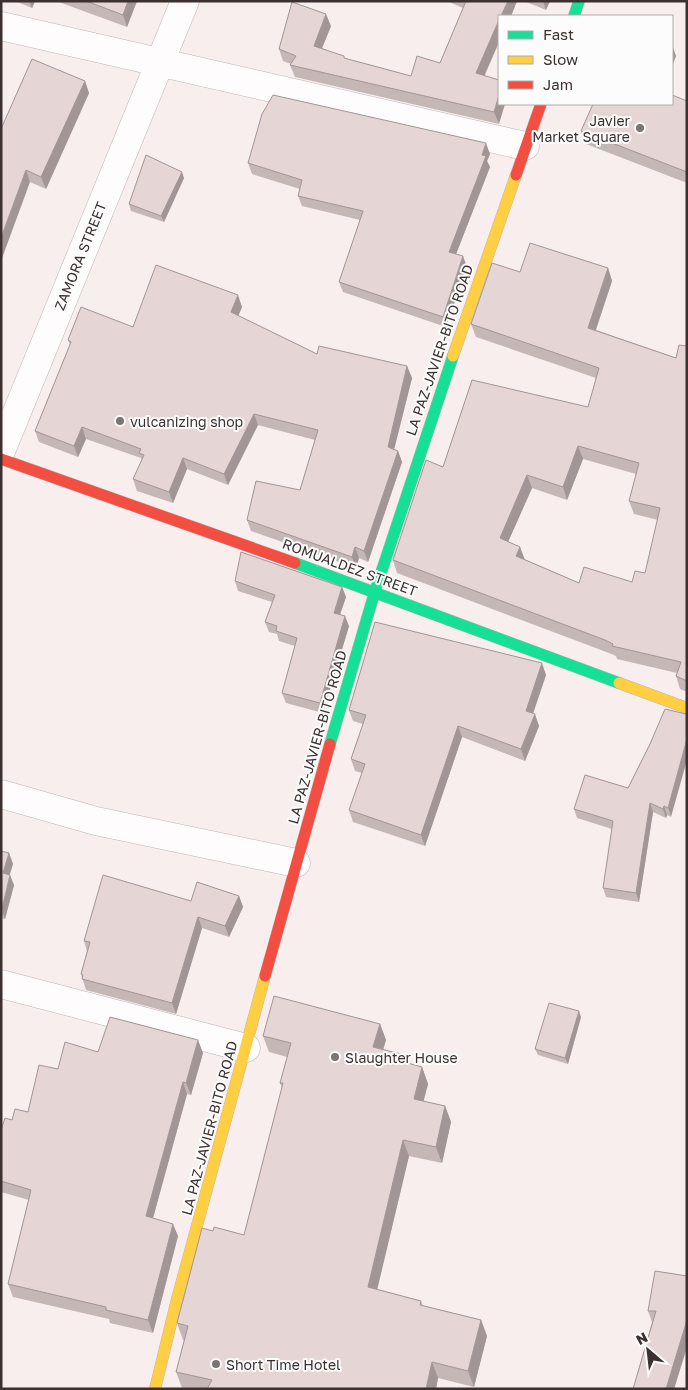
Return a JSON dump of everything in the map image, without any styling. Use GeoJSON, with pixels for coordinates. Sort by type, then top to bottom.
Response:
{"type":"FeatureCollection","features":[{"type":"Feature","properties":{"kind":"main road"},"geometry":{"type":"LineString","coordinates":[[574,15],[579,1]]}},
{"type":"Feature","properties":{"kind":"main road","name":"LA PAZ-JAVIER-BITO ROAD"},"geometry":{"type":"LineString","coordinates":[[155,1389],[296,863],[375,591],[525,146],[541,105]]}},
{"type":"Feature","properties":{"kind":"main road","name":"ROMUALDEZ STREET"},"geometry":{"type":"LineString","coordinates":[[1,459],[375,591],[687,708]]}},
{"type":"Feature","properties":{"kind":"street","name":"ZAMORA STREET"},"geometry":{"type":"LineString","coordinates":[[1,451],[185,1]]}},
{"type":"Feature","properties":{"kind":"street"},"geometry":{"type":"LineString","coordinates":[[1,26],[525,146]]}},
{"type":"Feature","properties":{"kind":"street"},"geometry":{"type":"LineString","coordinates":[[1,794],[96,821],[296,863]]}},
{"type":"Feature","properties":{"kind":"street"},"geometry":{"type":"LineString","coordinates":[[1,984],[246,1048]]}},
{"type":"Feature","properties":{"kind":"building"},"geometry":{"type":"Polygon","coordinates":[[[86,1],[128,1],[123,15],[86,1]]]}},
{"type":"Feature","properties":{"kind":"building"},"geometry":{"type":"Polygon","coordinates":[[[466,1],[508,1],[501,15],[498,15],[498,22],[476,73],[498,80],[498,98],[494,112],[290,65],[296,56],[279,49],[292,2],[326,14],[314,46],[344,56],[344,58],[411,76],[417,56],[440,63],[466,1]]]}},
{"type":"Feature","properties":{"kind":"building"},"geometry":{"type":"Polygon","coordinates":[[[32,59],[85,81],[41,177],[26,170],[1,238],[1,129],[32,59]]]}},
{"type":"Feature","properties":{"kind":"building"},"geometry":{"type":"Polygon","coordinates":[[[273,95],[486,143],[482,155],[486,156],[449,252],[463,256],[443,317],[339,282],[363,211],[298,196],[302,180],[248,163],[262,114],[273,95]]]}},
{"type":"Feature","properties":{"kind":"building","name":"Javier Market Square"},"geometry":{"type":"Polygon","coordinates":[[[673,95],[687,101],[687,172],[581,131],[593,105],[673,105],[673,95]]]}},
{"type":"Feature","properties":{"kind":"building"},"geometry":{"type":"Polygon","coordinates":[[[146,155],[182,172],[161,216],[129,204],[146,155]]]}},
{"type":"Feature","properties":{"kind":"building"},"geometry":{"type":"Polygon","coordinates":[[[530,243],[608,268],[588,328],[676,358],[679,345],[687,346],[687,681],[676,676],[681,662],[612,646],[613,644],[605,640],[393,560],[426,460],[443,467],[472,380],[588,407],[599,368],[471,324],[492,263],[520,272],[530,243]],[[578,446],[563,487],[527,475],[500,538],[520,547],[516,556],[579,583],[584,567],[632,582],[635,571],[645,573],[660,508],[629,501],[639,463],[578,446]]]}},
{"type":"Feature","properties":{"kind":"building"},"geometry":{"type":"Polygon","coordinates":[[[156,265],[238,295],[231,312],[317,354],[319,346],[407,366],[388,447],[398,451],[364,551],[355,547],[352,557],[247,520],[256,481],[300,490],[318,430],[254,414],[224,474],[183,458],[169,492],[133,479],[144,455],[139,453],[141,449],[82,427],[74,446],[35,431],[71,342],[68,340],[81,307],[133,327],[156,265]]]}},
{"type":"Feature","properties":{"kind":"building"},"geometry":{"type":"Polygon","coordinates":[[[241,552],[342,587],[334,613],[345,616],[320,703],[282,693],[297,638],[276,631],[277,626],[265,622],[275,595],[235,581],[241,552]]]}},
{"type":"Feature","properties":{"kind":"building"},"geometry":{"type":"Polygon","coordinates":[[[375,622],[542,663],[526,711],[535,714],[521,749],[458,726],[421,835],[349,810],[365,764],[351,759],[366,715],[349,710],[375,622]]]}},
{"type":"Feature","properties":{"kind":"building"},"geometry":{"type":"Polygon","coordinates":[[[665,709],[687,714],[687,739],[668,808],[664,806],[663,809],[650,803],[636,893],[603,888],[613,821],[574,809],[585,775],[628,788],[665,709]]]}},
{"type":"Feature","properties":{"kind":"building"},"geometry":{"type":"Polygon","coordinates":[[[1,851],[9,853],[3,873],[10,875],[2,909],[1,851]]]}},
{"type":"Feature","properties":{"kind":"building"},"geometry":{"type":"Polygon","coordinates":[[[103,875],[191,901],[197,882],[239,896],[225,926],[198,917],[172,1003],[82,979],[83,975],[81,974],[90,942],[84,941],[103,875]]]}},
{"type":"Feature","properties":{"kind":"building"},"geometry":{"type":"Polygon","coordinates":[[[274,996],[380,1024],[373,1047],[405,1055],[404,1062],[422,1067],[414,1099],[445,1106],[436,1147],[403,1140],[368,1287],[421,1301],[420,1305],[481,1320],[468,1371],[432,1362],[426,1389],[207,1389],[212,1380],[176,1372],[188,1326],[177,1323],[202,1228],[213,1231],[214,1227],[244,1235],[283,1083],[280,1083],[291,1043],[263,1036],[274,996]]]}},
{"type":"Feature","properties":{"kind":"building"},"geometry":{"type":"Polygon","coordinates":[[[549,1003],[579,1011],[565,1058],[535,1049],[549,1003]]]}},
{"type":"Feature","properties":{"kind":"building"},"geometry":{"type":"Polygon","coordinates":[[[110,1017],[198,1040],[186,1083],[183,1082],[146,1216],[173,1224],[148,1320],[106,1310],[106,1307],[8,1284],[31,1190],[1,1181],[1,1130],[5,1118],[12,1120],[15,1109],[28,1112],[39,1065],[58,1069],[65,1042],[98,1052],[110,1017]]]}},
{"type":"Feature","properties":{"kind":"building"},"geometry":{"type":"Polygon","coordinates":[[[655,1271],[687,1276],[687,1320],[666,1389],[633,1389],[656,1311],[648,1311],[655,1271]]]}},
{"type":"Feature","properties":{"kind":"traffic: fast"},"geometry":{"type":"LineString","coordinates":[[574,15],[579,1]]}},
{"type":"Feature","properties":{"kind":"traffic: fast"},"geometry":{"type":"LineString","coordinates":[[330,744],[375,591],[453,356]]}},
{"type":"Feature","properties":{"kind":"traffic: fast"},"geometry":{"type":"LineString","coordinates":[[295,563],[619,683]]}},
{"type":"Feature","properties":{"kind":"traffic: slow"},"geometry":{"type":"LineString","coordinates":[[453,356],[516,175]]}},
{"type":"Feature","properties":{"kind":"traffic: slow"},"geometry":{"type":"LineString","coordinates":[[619,683],[687,708]]}},
{"type":"Feature","properties":{"kind":"traffic: slow"},"geometry":{"type":"LineString","coordinates":[[155,1389],[177,1299],[265,976]]}},
{"type":"Feature","properties":{"kind":"traffic: jam"},"geometry":{"type":"LineString","coordinates":[[516,175],[541,105]]}},
{"type":"Feature","properties":{"kind":"traffic: jam"},"geometry":{"type":"LineString","coordinates":[[1,459],[295,563]]}},
{"type":"Feature","properties":{"kind":"traffic: jam"},"geometry":{"type":"LineString","coordinates":[[265,976],[330,744]]}},
{"type":"Feature","properties":{"kind":"place","name":"Javier Market Square"},"geometry":{"type":"Point","coordinates":[640,128]}},
{"type":"Feature","properties":{"kind":"place","name":"vulcanizing shop"},"geometry":{"type":"Point","coordinates":[120,421]}},
{"type":"Feature","properties":{"kind":"place","name":"Slaughter House"},"geometry":{"type":"Point","coordinates":[335,1057]}},
{"type":"Feature","properties":{"kind":"place","name":"Short Time Hotel"},"geometry":{"type":"Point","coordinates":[216,1364]}}]}
